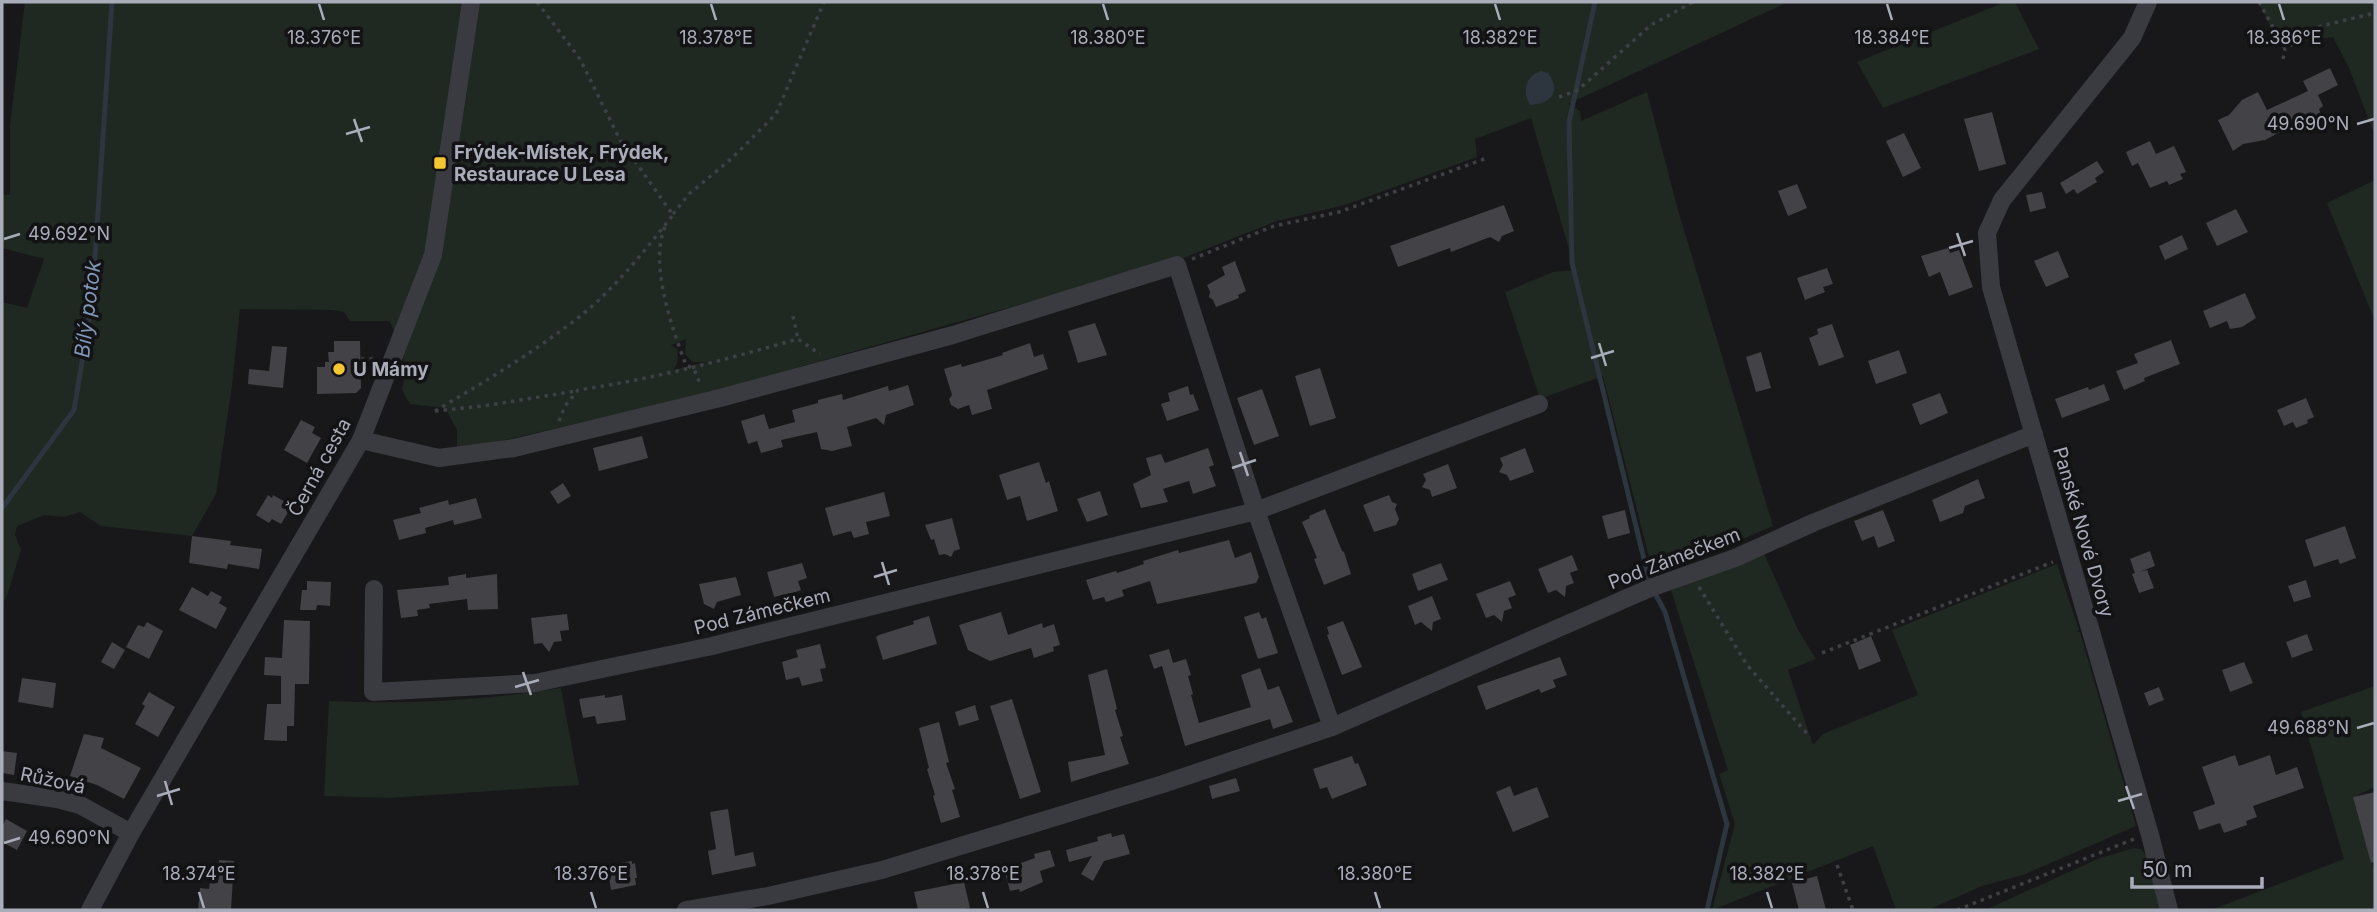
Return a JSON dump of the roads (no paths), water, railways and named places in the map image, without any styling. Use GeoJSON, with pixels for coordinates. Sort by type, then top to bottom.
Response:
{"type":"FeatureCollection","features":[{"type":"Feature","properties":{"kind":"street","name":"Černá cesta"},"geometry":{"type":"LineString","coordinates":[[90,910],[131,833],[361,440],[433,255],[471,2]]}},
{"type":"Feature","properties":{"kind":"street","name":"Panské Nové Dvory"},"geometry":{"type":"LineString","coordinates":[[2148,2],[2132,38],[2002,200],[1987,233],[1991,287],[2150,835],[2169,910]]}},
{"type":"Feature","properties":{"kind":"street"},"geometry":{"type":"LineString","coordinates":[[361,440],[439,458],[514,448],[708,401],[953,335],[1177,265],[1255,511],[1332,727]]}},
{"type":"Feature","properties":{"kind":"street","name":"Pod Zámečkem"},"geometry":{"type":"LineString","coordinates":[[374,589],[373,692],[535,683],[712,646],[1255,511],[1539,404]]}},
{"type":"Feature","properties":{"kind":"street","name":"Pod Zámečkem"},"geometry":{"type":"LineString","coordinates":[[686,910],[768,896],[882,870],[1149,788],[1332,727],[1652,587],[1735,558],[1815,522],[2034,434]]}},
{"type":"Feature","properties":{"kind":"street","name":"Růžová"},"geometry":{"type":"LineString","coordinates":[[2,791],[80,804],[131,833]]}},
{"type":"Feature","properties":{"kind":"waterway","name":"Bílý potok"},"geometry":{"type":"LineString","coordinates":[[2,508],[74,410],[92,302],[112,2]]}},
{"type":"Feature","properties":{"kind":"waterway"},"geometry":{"type":"LineString","coordinates":[[1595,2],[1569,122],[1572,263],[1650,584],[1665,612],[1727,824],[1707,910]]}},
{"type":"Feature","properties":{"kind":"place","name":"Frýdek-Místek, Frýdek, Restaurace U Lesa"},"geometry":{"type":"Point","coordinates":[440,163]}},
{"type":"Feature","properties":{"kind":"place","name":"U Mámy"},"geometry":{"type":"Point","coordinates":[339,369]}}]}
